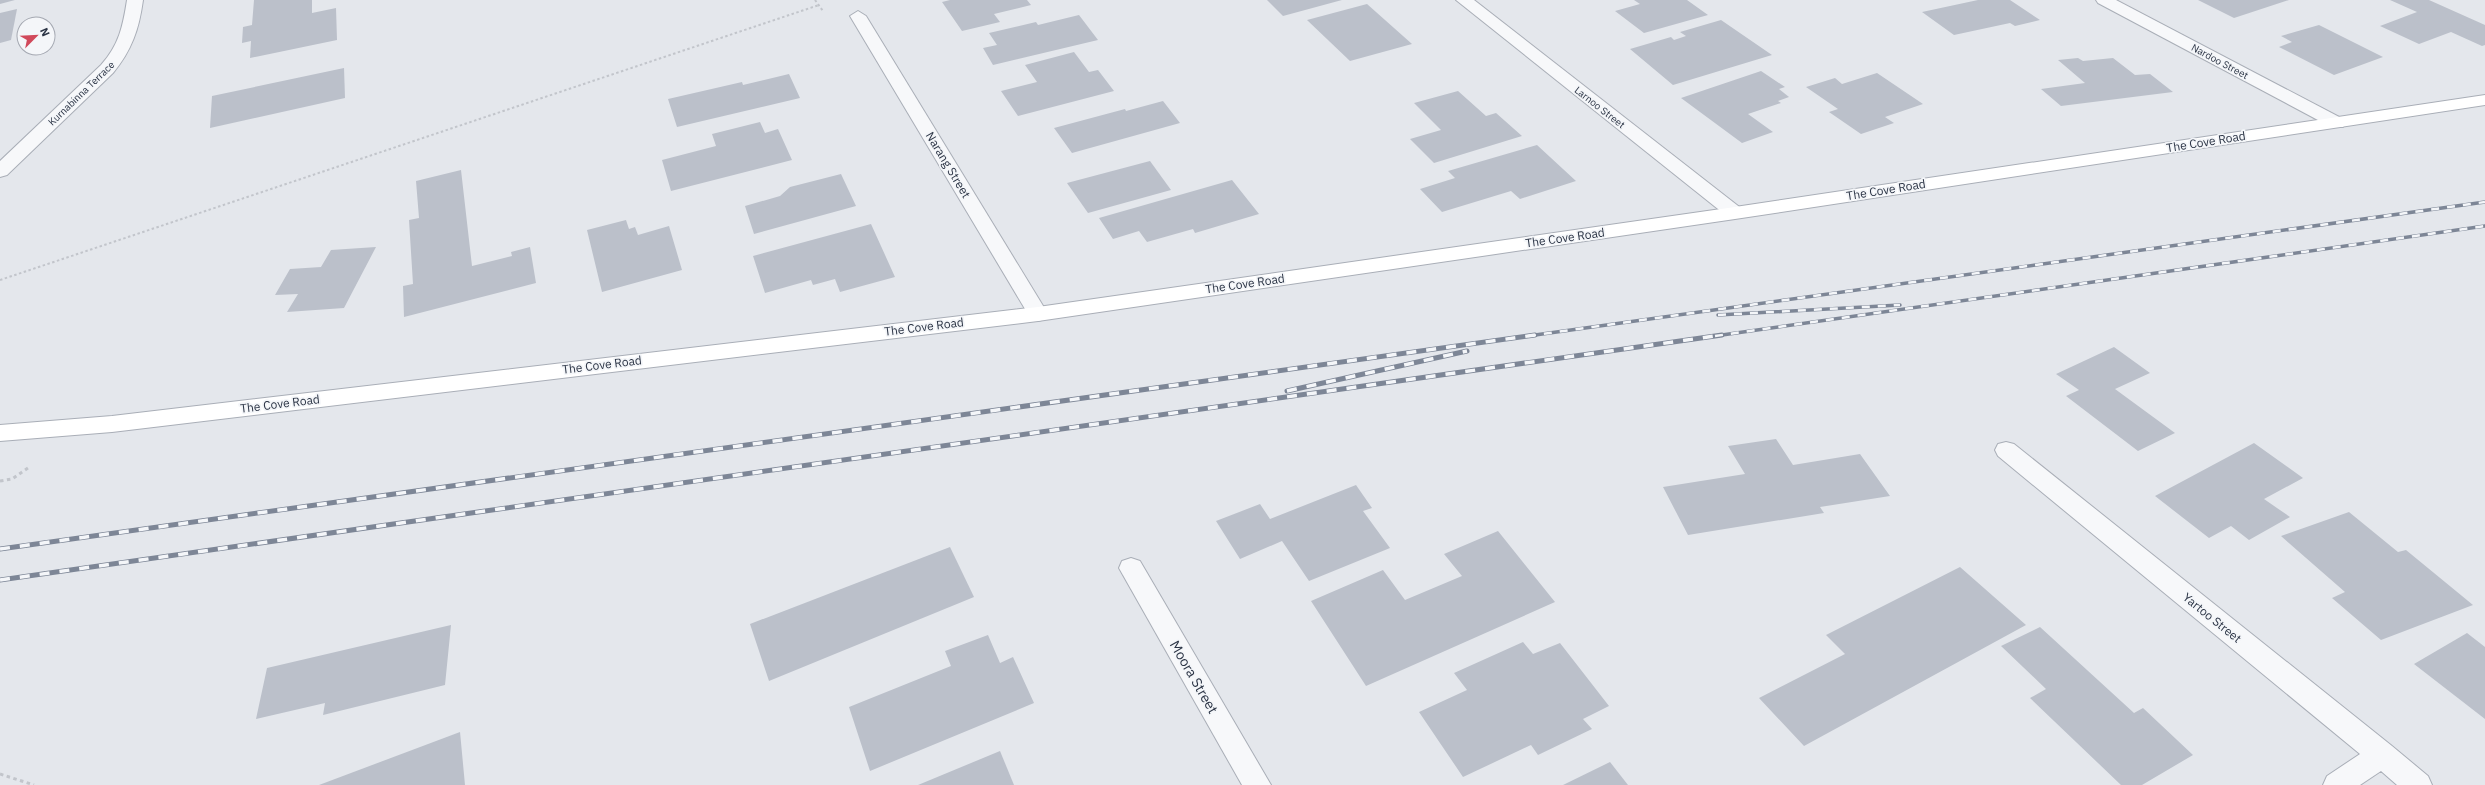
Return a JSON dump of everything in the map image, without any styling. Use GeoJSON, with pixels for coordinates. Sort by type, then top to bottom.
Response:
{"type":"FeatureCollection","features":[{"type":"Feature","properties":{"kind":"street","name":"Kurnabinna Terrace"},"geometry":{"type":"LineString","coordinates":[[0,171],[107,69],[123,51],[130,35],[135,0]]}},
{"type":"Feature","properties":{"kind":"street","name":"Larnoo Street"},"geometry":{"type":"LineString","coordinates":[[1464,0],[1735,213]]}},
{"type":"Feature","properties":{"kind":"street","name":"Nardoo Street"},"geometry":{"type":"LineString","coordinates":[[2104,0],[2337,123]]}},
{"type":"Feature","properties":{"kind":"street","name":"Narang Street"},"geometry":{"type":"LineString","coordinates":[[858,16],[1038,314]]}},
{"type":"Feature","properties":{"kind":"street","name":"The Cove Road"},"geometry":{"type":"LineString","coordinates":[[0,433],[120,423],[1038,314],[1735,213],[2485,100]]}},
{"type":"Feature","properties":{"kind":"street","name":"Yartoo Street"},"geometry":{"type":"LineString","coordinates":[[2006,450],[2418,785]]}},
{"type":"Feature","properties":{"kind":"street","name":"Moora Street"},"geometry":{"type":"LineString","coordinates":[[1131,568],[1257,785]]}},
{"type":"Feature","properties":{"kind":"street"},"geometry":{"type":"LineString","coordinates":[[2338,785],[2382,756]]}},
{"type":"Feature","properties":{"kind":"path"},"geometry":{"type":"LineString","coordinates":[[0,280],[819,5]]}},
{"type":"Feature","properties":{"kind":"path"},"geometry":{"type":"LineString","coordinates":[[0,774],[34,785]]}},
{"type":"Feature","properties":{"kind":"building"},"geometry":{"type":"Polygon","coordinates":[[[0,0],[15,0],[0,4],[0,0]]]}},
{"type":"Feature","properties":{"kind":"building"},"geometry":{"type":"Polygon","coordinates":[[[254,0],[312,0],[312,13],[336,8],[337,40],[250,58],[251,41],[242,43],[243,27],[252,25],[254,0]]]}},
{"type":"Feature","properties":{"kind":"building"},"geometry":{"type":"Polygon","coordinates":[[[950,0],[1027,0],[1031,5],[994,14],[1000,22],[962,31],[942,2],[950,0]]]}},
{"type":"Feature","properties":{"kind":"building"},"geometry":{"type":"Polygon","coordinates":[[[1267,0],[1342,0],[1283,16],[1267,0]]]}},
{"type":"Feature","properties":{"kind":"building"},"geometry":{"type":"Polygon","coordinates":[[[1634,0],[1687,0],[1708,15],[1644,33],[1615,11],[1640,4],[1634,0]]]}},
{"type":"Feature","properties":{"kind":"building"},"geometry":{"type":"Polygon","coordinates":[[[1978,0],[2010,0],[2040,20],[2015,26],[2010,23],[1954,35],[1922,12],[1978,0]]]}},
{"type":"Feature","properties":{"kind":"building"},"geometry":{"type":"Polygon","coordinates":[[[2198,0],[2289,0],[2234,18],[2198,0]]]}},
{"type":"Feature","properties":{"kind":"building"},"geometry":{"type":"Polygon","coordinates":[[[2390,0],[2429,0],[2485,25],[2485,45],[2482,46],[2451,32],[2419,44],[2380,26],[2417,12],[2390,0]]]}},
{"type":"Feature","properties":{"kind":"building"},"geometry":{"type":"Polygon","coordinates":[[[1367,4],[1412,44],[1350,61],[1307,20],[1367,4]]]}},
{"type":"Feature","properties":{"kind":"building"},"geometry":{"type":"Polygon","coordinates":[[[17,9],[11,40],[0,43],[0,13],[17,9]]]}},
{"type":"Feature","properties":{"kind":"building"},"geometry":{"type":"Polygon","coordinates":[[[1079,15],[1098,40],[993,65],[983,48],[997,45],[989,33],[1036,22],[1038,25],[1079,15]]]}},
{"type":"Feature","properties":{"kind":"building"},"geometry":{"type":"Polygon","coordinates":[[[1721,20],[1772,55],[1673,85],[1630,49],[1671,37],[1674,40],[1686,36],[1680,32],[1721,20]]]}},
{"type":"Feature","properties":{"kind":"building"},"geometry":{"type":"Polygon","coordinates":[[[2319,25],[2383,57],[2334,75],[2279,47],[2292,42],[2281,36],[2319,25]]]}},
{"type":"Feature","properties":{"kind":"building"},"geometry":{"type":"Polygon","coordinates":[[[1074,52],[1089,72],[1098,70],[1114,91],[1018,116],[1001,91],[1037,82],[1025,65],[1074,52]]]}},
{"type":"Feature","properties":{"kind":"building"},"geometry":{"type":"Polygon","coordinates":[[[2078,58],[2083,61],[2113,58],[2135,75],[2150,74],[2173,92],[2061,106],[2041,89],[2085,83],[2058,60],[2078,58]]]}},
{"type":"Feature","properties":{"kind":"building"},"geometry":{"type":"Polygon","coordinates":[[[344,68],[345,98],[210,128],[212,96],[344,68]]]}},
{"type":"Feature","properties":{"kind":"building"},"geometry":{"type":"Polygon","coordinates":[[[1761,71],[1785,87],[1779,89],[1789,97],[1778,101],[1781,103],[1748,114],[1773,132],[1742,143],[1681,98],[1761,71]]]}},
{"type":"Feature","properties":{"kind":"building"},"geometry":{"type":"Polygon","coordinates":[[[1877,73],[1923,104],[1885,117],[1894,123],[1861,134],[1829,112],[1838,109],[1806,87],[1835,78],[1842,84],[1877,73]]]}},
{"type":"Feature","properties":{"kind":"building"},"geometry":{"type":"Polygon","coordinates":[[[789,74],[800,98],[677,127],[668,99],[742,82],[743,85],[789,74]]]}},
{"type":"Feature","properties":{"kind":"building"},"geometry":{"type":"Polygon","coordinates":[[[1458,91],[1486,116],[1496,113],[1522,136],[1434,163],[1410,139],[1441,130],[1414,103],[1458,91]]]}},
{"type":"Feature","properties":{"kind":"building"},"geometry":{"type":"Polygon","coordinates":[[[1163,101],[1180,123],[1072,153],[1054,128],[1125,109],[1126,111],[1163,101]]]}},
{"type":"Feature","properties":{"kind":"building"},"geometry":{"type":"Polygon","coordinates":[[[760,122],[765,133],[778,129],[792,160],[671,191],[662,160],[716,146],[712,134],[760,122]]]}},
{"type":"Feature","properties":{"kind":"building"},"geometry":{"type":"Polygon","coordinates":[[[1537,145],[1576,181],[1520,199],[1511,191],[1442,212],[1420,189],[1455,178],[1448,171],[1537,145]]]}},
{"type":"Feature","properties":{"kind":"building"},"geometry":{"type":"Polygon","coordinates":[[[1150,161],[1171,190],[1088,213],[1067,183],[1150,161]]]}},
{"type":"Feature","properties":{"kind":"building"},"geometry":{"type":"Polygon","coordinates":[[[461,170],[472,266],[512,256],[511,252],[530,247],[536,283],[404,317],[403,286],[413,284],[409,220],[419,218],[416,181],[461,170]]]}},
{"type":"Feature","properties":{"kind":"building"},"geometry":{"type":"Polygon","coordinates":[[[841,174],[856,206],[754,234],[745,206],[780,196],[790,187],[841,174]]]}},
{"type":"Feature","properties":{"kind":"building"},"geometry":{"type":"Polygon","coordinates":[[[1232,180],[1259,214],[1195,233],[1193,229],[1147,242],[1139,231],[1113,239],[1099,218],[1232,180]]]}},
{"type":"Feature","properties":{"kind":"building"},"geometry":{"type":"Polygon","coordinates":[[[626,220],[629,229],[635,227],[638,235],[669,226],[682,270],[602,292],[587,230],[626,220]]]}},
{"type":"Feature","properties":{"kind":"building"},"geometry":{"type":"Polygon","coordinates":[[[871,224],[895,277],[840,292],[835,279],[813,285],[811,280],[765,293],[753,256],[871,224]]]}},
{"type":"Feature","properties":{"kind":"building"},"geometry":{"type":"Polygon","coordinates":[[[376,247],[344,308],[287,312],[298,294],[275,295],[290,269],[321,267],[331,250],[376,247]]]}},
{"type":"Feature","properties":{"kind":"building"},"geometry":{"type":"Polygon","coordinates":[[[2114,347],[2150,373],[2115,389],[2175,433],[2138,451],[2066,396],[2079,390],[2056,374],[2114,347]]]}},
{"type":"Feature","properties":{"kind":"building"},"geometry":{"type":"Polygon","coordinates":[[[1776,439],[1793,465],[1860,454],[1890,496],[1820,507],[1824,513],[1688,535],[1663,487],[1745,474],[1728,446],[1776,439]]]}},
{"type":"Feature","properties":{"kind":"building"},"geometry":{"type":"Polygon","coordinates":[[[2254,443],[2303,478],[2264,499],[2290,517],[2249,540],[2231,526],[2209,538],[2155,496],[2254,443]]]}},
{"type":"Feature","properties":{"kind":"building"},"geometry":{"type":"Polygon","coordinates":[[[1356,485],[1372,508],[1363,511],[1390,548],[1309,581],[1282,541],[1240,559],[1216,521],[1260,504],[1270,519],[1356,485]]]}},
{"type":"Feature","properties":{"kind":"building"},"geometry":{"type":"Polygon","coordinates":[[[2349,512],[2398,552],[2406,550],[2473,605],[2381,640],[2332,598],[2345,592],[2281,536],[2349,512]]]}},
{"type":"Feature","properties":{"kind":"building"},"geometry":{"type":"Polygon","coordinates":[[[1498,531],[1555,602],[1366,686],[1311,601],[1383,570],[1405,600],[1462,576],[1444,554],[1498,531]]]}},
{"type":"Feature","properties":{"kind":"building"},"geometry":{"type":"Polygon","coordinates":[[[950,547],[974,597],[769,681],[750,624],[950,547]]]}},
{"type":"Feature","properties":{"kind":"building"},"geometry":{"type":"Polygon","coordinates":[[[1960,567],[2026,625],[1804,746],[1759,698],[1845,654],[1826,635],[1960,567]]]}},
{"type":"Feature","properties":{"kind":"building"},"geometry":{"type":"Polygon","coordinates":[[[451,625],[445,685],[323,715],[325,703],[256,719],[267,668],[451,625]]]}},
{"type":"Feature","properties":{"kind":"building"},"geometry":{"type":"Polygon","coordinates":[[[2040,627],[2134,713],[2143,708],[2193,755],[2142,785],[2121,785],[2030,698],[2046,689],[2001,646],[2040,627]]]}},
{"type":"Feature","properties":{"kind":"building"},"geometry":{"type":"Polygon","coordinates":[[[2467,633],[2485,647],[2485,719],[2414,664],[2467,633]]]}},
{"type":"Feature","properties":{"kind":"building"},"geometry":{"type":"Polygon","coordinates":[[[988,635],[1000,663],[1013,657],[1034,703],[870,771],[849,707],[951,666],[945,651],[988,635]]]}},
{"type":"Feature","properties":{"kind":"building"},"geometry":{"type":"Polygon","coordinates":[[[1523,642],[1533,654],[1560,643],[1609,706],[1583,719],[1592,729],[1538,755],[1531,745],[1463,777],[1419,712],[1467,690],[1454,673],[1523,642]]]}},
{"type":"Feature","properties":{"kind":"building"},"geometry":{"type":"Polygon","coordinates":[[[460,732],[465,785],[319,785],[460,732]]]}},
{"type":"Feature","properties":{"kind":"building"},"geometry":{"type":"Polygon","coordinates":[[[1000,751],[1014,785],[918,785],[1000,751]]]}},
{"type":"Feature","properties":{"kind":"building"},"geometry":{"type":"Polygon","coordinates":[[[1610,762],[1628,785],[1563,785],[1610,762]]]}},
{"type":"Feature","properties":{"kind":"railway"},"geometry":{"type":"LineString","coordinates":[[1528,336],[2485,202]]}},
{"type":"Feature","properties":{"kind":"railway"},"geometry":{"type":"LineString","coordinates":[[1722,335],[2485,226]]}},
{"type":"Feature","properties":{"kind":"railway"},"geometry":{"type":"LineString","coordinates":[[1718,315],[1900,305]]}},
{"type":"Feature","properties":{"kind":"railway"},"geometry":{"type":"LineString","coordinates":[[0,549],[1535,335]]}},
{"type":"Feature","properties":{"kind":"railway"},"geometry":{"type":"LineString","coordinates":[[0,580],[1722,335]]}},
{"type":"Feature","properties":{"kind":"railway"},"geometry":{"type":"LineString","coordinates":[[1715,336],[1722,335]]}},
{"type":"Feature","properties":{"kind":"railway"},"geometry":{"type":"LineString","coordinates":[[1287,391],[1467,351]]}}]}
